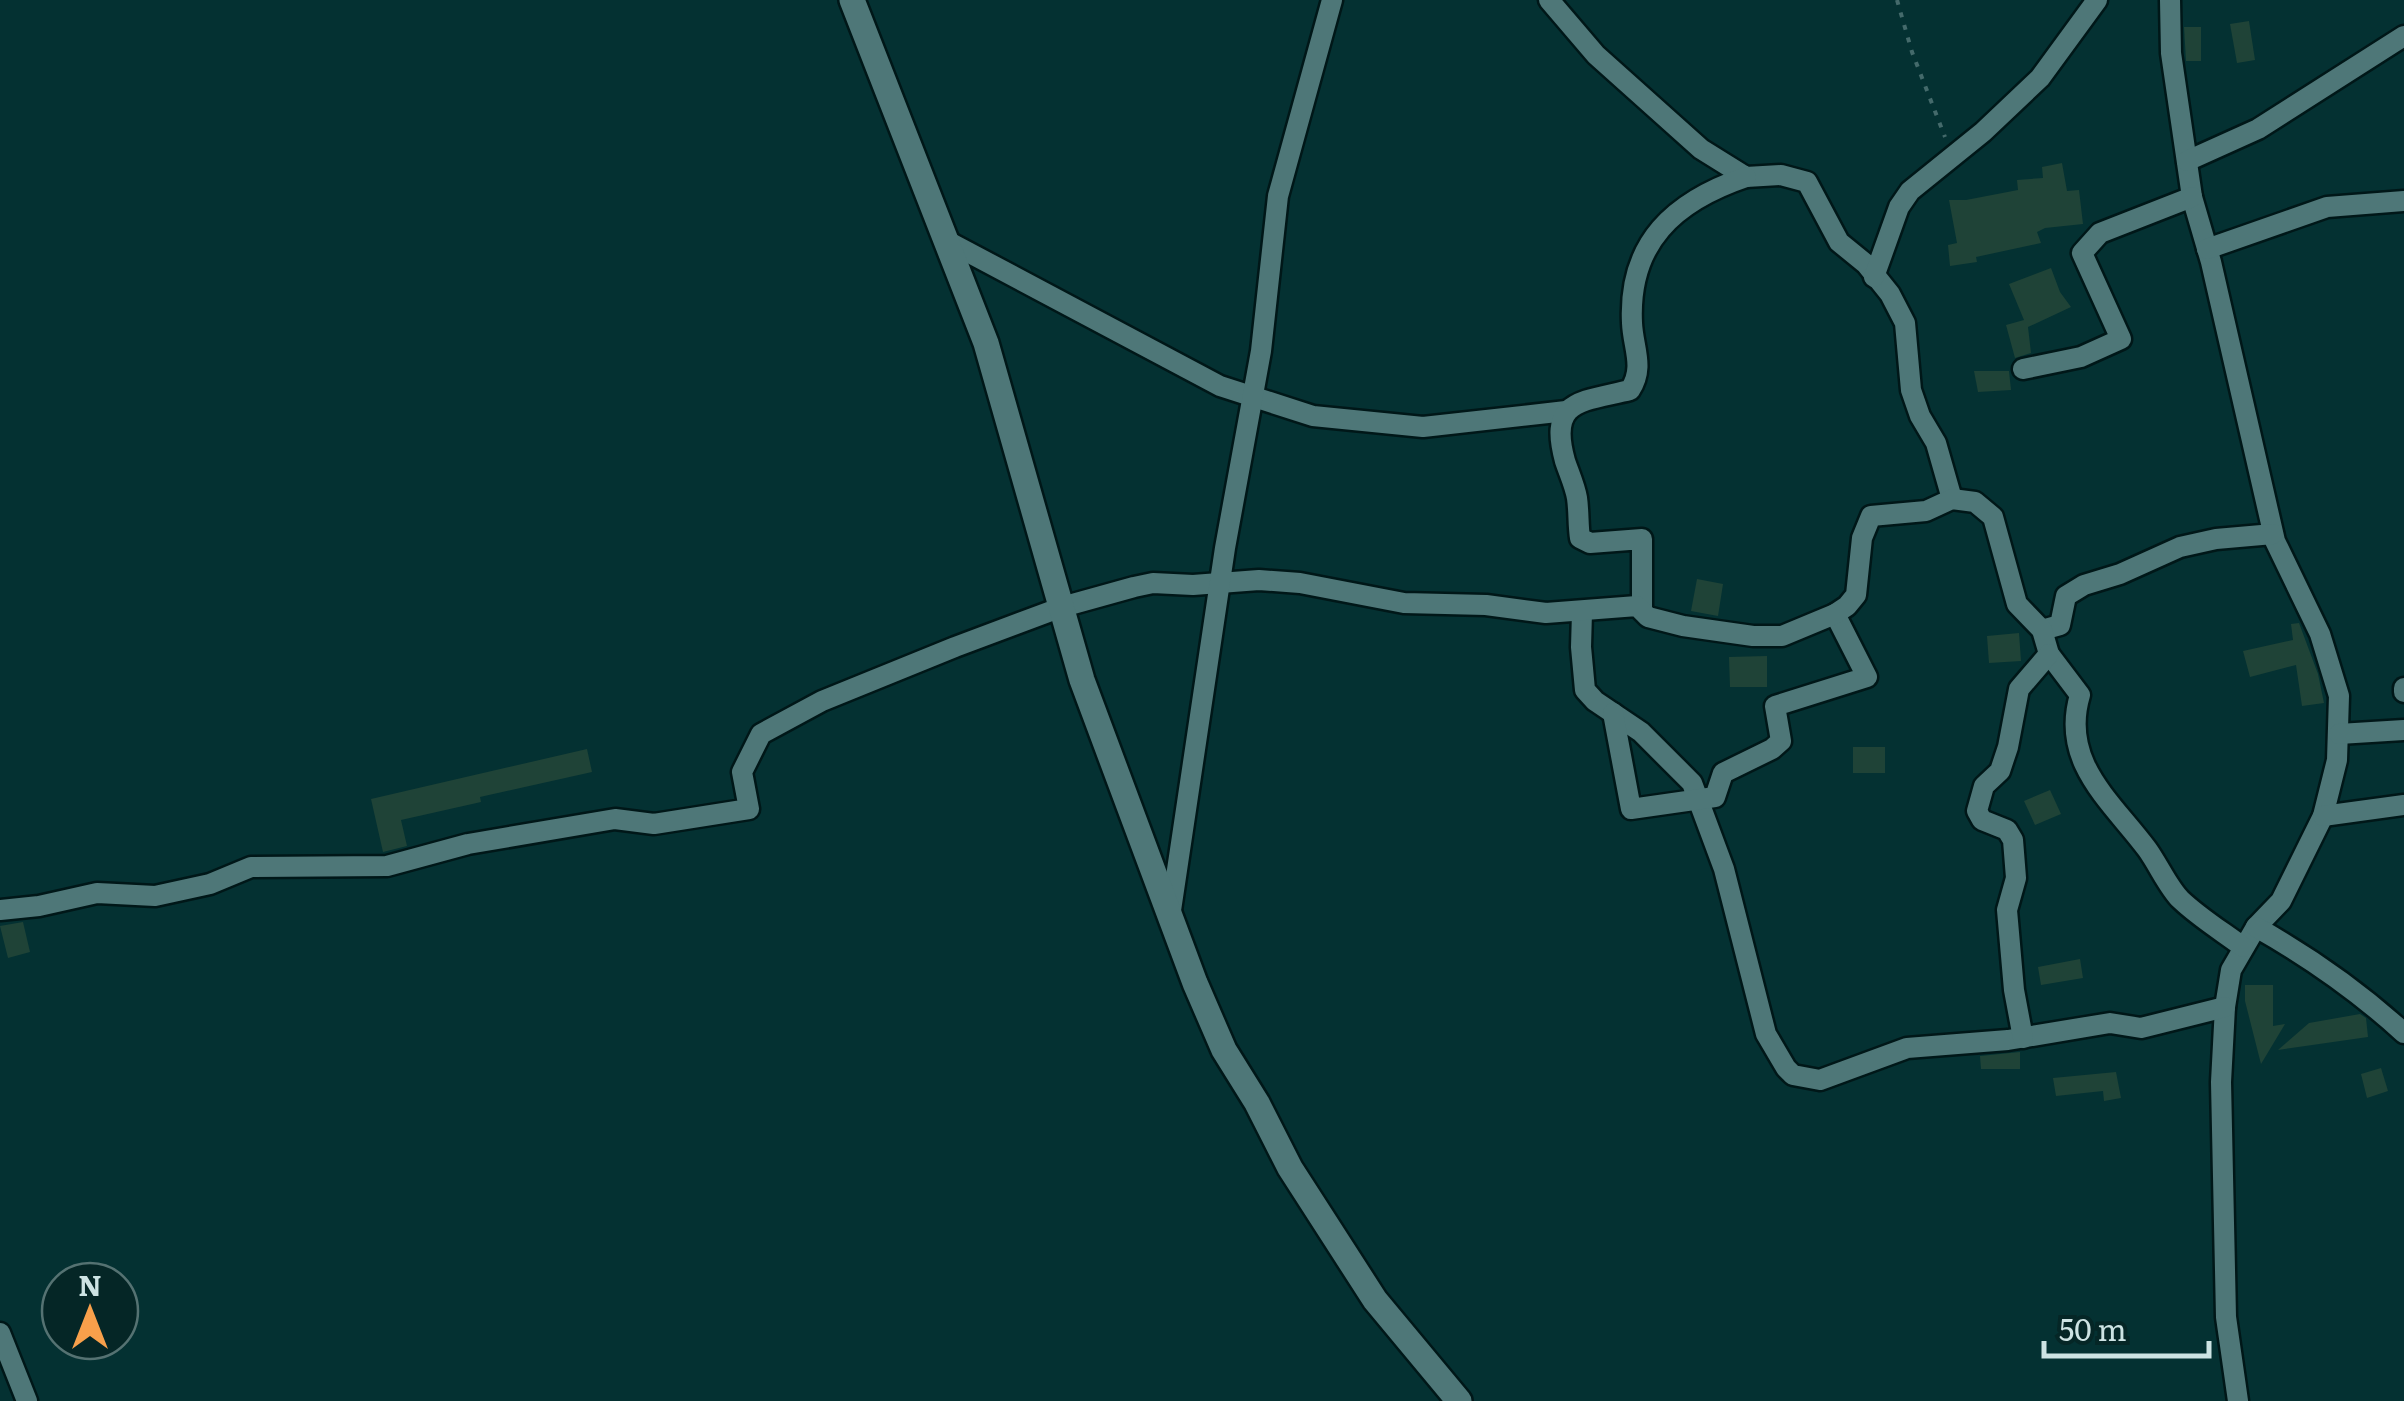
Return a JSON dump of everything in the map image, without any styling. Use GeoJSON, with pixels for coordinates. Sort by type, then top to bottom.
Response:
{"type":"FeatureCollection","features":[{"type":"Feature","properties":{"kind":"street"},"geometry":{"type":"LineString","coordinates":[[852,0],[986,343],[1082,680],[1170,919],[1224,1050],[1258,1103],[1290,1168],[1376,1300],[1459,1401]]}},
{"type":"Feature","properties":{"kind":"street"},"geometry":{"type":"LineString","coordinates":[[1170,919],[1220,582],[1261,351],[1278,196],[1332,0]]}},
{"type":"Feature","properties":{"kind":"street"},"geometry":{"type":"LineString","coordinates":[[1549,0],[1596,55],[1649,105],[1701,150],[1746,177]]}},
{"type":"Feature","properties":{"kind":"street"},"geometry":{"type":"LineString","coordinates":[[1874,278],[1898,207],[1910,191],[2040,78],[2096,0]]}},
{"type":"Feature","properties":{"kind":"street"},"geometry":{"type":"LineString","coordinates":[[2170,0],[2172,53],[2192,197],[2273,534],[2320,634],[2339,696],[2337,760],[2322,816],[2281,901],[2256,927],[2231,970],[2225,1008],[2221,1082],[2226,1318],[2238,1401]]}},
{"type":"Feature","properties":{"kind":"street"},"geometry":{"type":"LineString","coordinates":[[2188,161],[2258,129],[2404,36]]}},
{"type":"Feature","properties":{"kind":"street"},"geometry":{"type":"LineString","coordinates":[[949,242],[1220,386],[1313,416],[1424,427],[1566,411],[1587,400],[1630,390],[1639,374],[1632,304],[1644,255],[1660,226],[1701,194],[1746,177],[1780,175],[1807,182],[1839,242],[1866,264],[1890,294],[1905,323],[1912,390],[1920,416],[1936,442],[1952,500]]}},
{"type":"Feature","properties":{"kind":"street"},"geometry":{"type":"LineString","coordinates":[[2023,368],[2081,356],[2121,339],[2082,253],[2100,233],[2192,197]]}},
{"type":"Feature","properties":{"kind":"street"},"geometry":{"type":"LineString","coordinates":[[2207,249],[2326,207],[2404,201]]}},
{"type":"Feature","properties":{"kind":"street"},"geometry":{"type":"LineString","coordinates":[[1566,411],[1560,420],[1561,444],[1577,497],[1580,538],[1590,543],[1642,539],[1642,608]]}},
{"type":"Feature","properties":{"kind":"street"},"geometry":{"type":"LineString","coordinates":[[0,910],[96,893],[155,896],[210,884],[251,868],[387,866],[468,844],[615,819],[654,824],[749,809],[742,772],[761,734],[822,701],[1062,608],[1153,583],[1300,583],[1404,603],[1486,604],[1546,612],[1619,606],[1642,608],[1652,618],[1754,636],[1782,636],[1835,614],[1856,595],[1862,538],[1871,516],[1926,511],[1952,500],[1975,502],[1992,517],[2017,604],[2042,630],[2049,654],[2080,695],[2073,719],[2088,773],[2102,795],[2144,845],[2178,898],[2243,947]]}},
{"type":"Feature","properties":{"kind":"street"},"geometry":{"type":"LineString","coordinates":[[2042,630],[2060,625],[2066,596],[2084,585],[2194,543],[2273,534]]}},
{"type":"Feature","properties":{"kind":"street"},"geometry":{"type":"LineString","coordinates":[[1582,612],[1585,690],[1670,758],[1700,799],[1734,906],[1766,1034],[1789,1072],[1820,1080],[1907,1048],[2023,1038],[2110,1023],[2141,1028],[2225,1008]]}},
{"type":"Feature","properties":{"kind":"street"},"geometry":{"type":"LineString","coordinates":[[1613,713],[1631,809],[1715,797],[1723,773],[1772,749],[1780,741],[1775,706],[1867,677],[1835,614]]}},
{"type":"Feature","properties":{"kind":"street"},"geometry":{"type":"LineString","coordinates":[[2023,1038],[2007,910],[2016,878],[2013,840],[2006,830],[1982,820],[1977,811],[1984,786],[2000,771],[2020,689],[2049,654]]}},
{"type":"Feature","properties":{"kind":"street"},"geometry":{"type":"LineString","coordinates":[[2340,734],[2404,730]]}},
{"type":"Feature","properties":{"kind":"street"},"geometry":{"type":"LineString","coordinates":[[2322,816],[2404,805]]}},
{"type":"Feature","properties":{"kind":"street"},"geometry":{"type":"LineString","coordinates":[[2256,927],[2311,958],[2404,1033]]}},
{"type":"Feature","properties":{"kind":"street"},"geometry":{"type":"LineString","coordinates":[[0,1333],[28,1401]]}},
{"type":"Feature","properties":{"kind":"path"},"geometry":{"type":"LineString","coordinates":[[1897,0],[1912,52],[1953,156]]}},
{"type":"Feature","properties":{"kind":"building"},"geometry":{"type":"Polygon","coordinates":[[[2249,21],[2255,60],[2237,63],[2230,24],[2249,21]]]}},
{"type":"Feature","properties":{"kind":"building"},"geometry":{"type":"Polygon","coordinates":[[[2184,27],[2201,27],[2201,61],[2186,61],[2184,27]]]}},
{"type":"Feature","properties":{"kind":"building"},"geometry":{"type":"Polygon","coordinates":[[[2062,163],[2067,191],[2079,190],[2083,224],[2045,228],[2037,232],[2041,243],[1950,266],[1948,245],[1957,243],[1949,200],[2018,190],[2017,180],[2043,178],[2042,167],[2062,163]]]}},
{"type":"Feature","properties":{"kind":"building"},"geometry":{"type":"Polygon","coordinates":[[[2051,268],[2071,307],[2028,327],[2031,353],[2015,358],[2006,325],[2024,320],[2009,284],[2051,268]]]}},
{"type":"Feature","properties":{"kind":"building"},"geometry":{"type":"Polygon","coordinates":[[[1974,371],[2009,371],[2011,390],[1978,392],[1974,371]]]}},
{"type":"Feature","properties":{"kind":"building"},"geometry":{"type":"Polygon","coordinates":[[[1697,579],[1723,584],[1718,616],[1691,611],[1697,579]]]}},
{"type":"Feature","properties":{"kind":"building"},"geometry":{"type":"Polygon","coordinates":[[[2299,623],[2324,703],[2302,706],[2296,665],[2250,677],[2243,651],[2293,640],[2291,624],[2299,623]]]}},
{"type":"Feature","properties":{"kind":"building"},"geometry":{"type":"Polygon","coordinates":[[[2019,633],[2021,661],[1989,663],[1987,636],[2019,633]]]}},
{"type":"Feature","properties":{"kind":"building"},"geometry":{"type":"Polygon","coordinates":[[[1767,656],[1767,687],[1730,687],[1729,657],[1767,656]]]}},
{"type":"Feature","properties":{"kind":"building"},"geometry":{"type":"Polygon","coordinates":[[[1853,747],[1885,747],[1885,773],[1853,773],[1853,747]]]}},
{"type":"Feature","properties":{"kind":"building"},"geometry":{"type":"Polygon","coordinates":[[[587,749],[592,772],[480,797],[481,802],[401,820],[407,846],[383,852],[371,799],[587,749]]]}},
{"type":"Feature","properties":{"kind":"building"},"geometry":{"type":"Polygon","coordinates":[[[2050,790],[2061,814],[2035,825],[2024,801],[2050,790]]]}},
{"type":"Feature","properties":{"kind":"building"},"geometry":{"type":"Polygon","coordinates":[[[23,922],[30,952],[8,958],[0,926],[23,922]]]}},
{"type":"Feature","properties":{"kind":"building"},"geometry":{"type":"Polygon","coordinates":[[[2080,959],[2083,978],[2041,985],[2038,967],[2080,959]]]}},
{"type":"Feature","properties":{"kind":"building"},"geometry":{"type":"Polygon","coordinates":[[[2245,985],[2273,985],[2273,1026],[2285,1024],[2261,1064],[2245,1001],[2245,985]]]}},
{"type":"Feature","properties":{"kind":"building"},"geometry":{"type":"Polygon","coordinates":[[[2360,1014],[2366,1018],[2368,1037],[2278,1050],[2309,1023],[2360,1014]]]}},
{"type":"Feature","properties":{"kind":"building"},"geometry":{"type":"Polygon","coordinates":[[[2020,1052],[2020,1069],[1981,1069],[1980,1056],[2020,1052]]]}},
{"type":"Feature","properties":{"kind":"building"},"geometry":{"type":"Polygon","coordinates":[[[2381,1068],[2388,1091],[2367,1098],[2361,1074],[2381,1068]]]}},
{"type":"Feature","properties":{"kind":"building"},"geometry":{"type":"Polygon","coordinates":[[[2116,1072],[2121,1098],[2104,1101],[2103,1091],[2056,1096],[2053,1078],[2116,1072]]]}}]}
